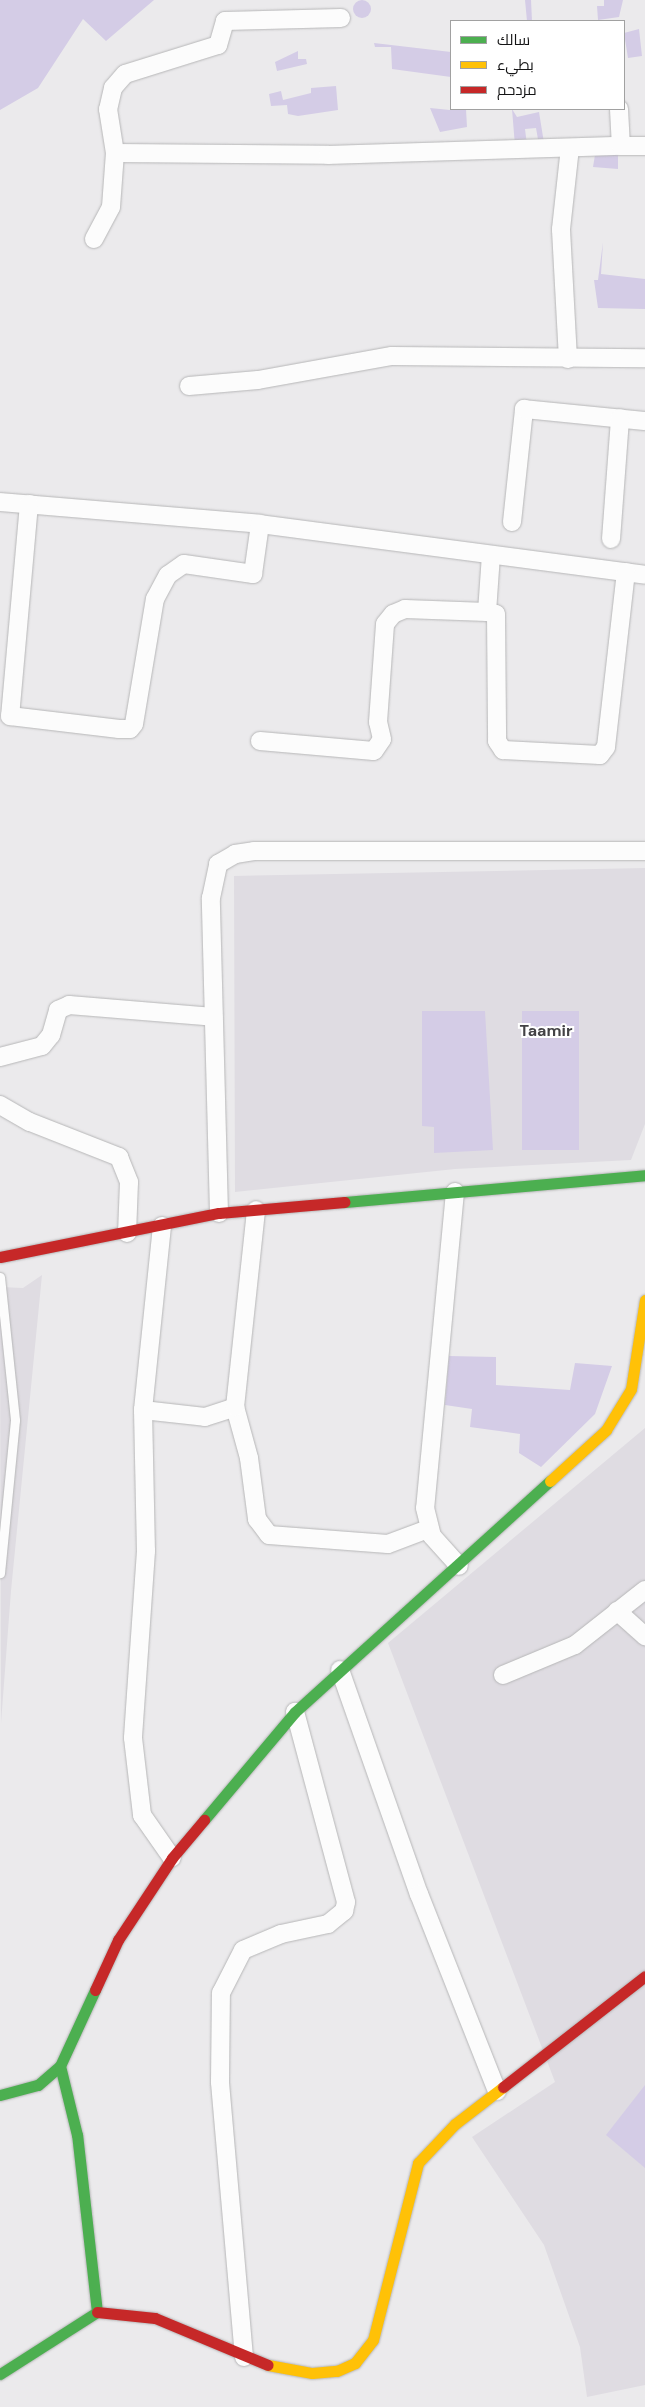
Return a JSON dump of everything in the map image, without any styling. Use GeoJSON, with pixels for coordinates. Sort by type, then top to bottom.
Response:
{"type":"FeatureCollection","features":[{"type":"Feature","properties":{"kind":"street"},"geometry":{"type":"LineString","coordinates":[[94,239],[111,207],[114,153],[108,109],[113,88],[125,74],[218,45],[225,21],[341,18]]}},
{"type":"Feature","properties":{"kind":"street"},"geometry":{"type":"LineString","coordinates":[[619,110],[621,146]]}},
{"type":"Feature","properties":{"kind":"street"},"geometry":{"type":"LineString","coordinates":[[114,153],[328,155],[645,146]]}},
{"type":"Feature","properties":{"kind":"street"},"geometry":{"type":"LineString","coordinates":[[568,358],[562,229],[570,148]]}},
{"type":"Feature","properties":{"kind":"street"},"geometry":{"type":"LineString","coordinates":[[189,386],[258,380],[392,356],[645,358]]}},
{"type":"Feature","properties":{"kind":"street"},"geometry":{"type":"LineString","coordinates":[[512,522],[524,408],[645,421]]}},
{"type":"Feature","properties":{"kind":"street"},"geometry":{"type":"LineString","coordinates":[[611,539],[620,418]]}},
{"type":"Feature","properties":{"kind":"street"},"geometry":{"type":"LineString","coordinates":[[0,502],[260,524],[645,575]]}},
{"type":"Feature","properties":{"kind":"street"},"geometry":{"type":"LineString","coordinates":[[29,504],[10,716],[119,729],[130,729],[134,724],[155,599],[168,575],[184,564],[253,574],[260,524]]}},
{"type":"Feature","properties":{"kind":"street"},"geometry":{"type":"LineString","coordinates":[[487,612],[491,555]]}},
{"type":"Feature","properties":{"kind":"street"},"geometry":{"type":"LineString","coordinates":[[260,741],[374,751],[382,739],[378,722],[385,624],[393,614],[405,609],[487,612],[496,614],[497,741],[503,750],[600,756],[606,747],[626,572]]}},
{"type":"Feature","properties":{"kind":"street"},"geometry":{"type":"LineString","coordinates":[[219,1213],[212,879],[218,864],[235,854],[645,851]]}},
{"type":"Feature","properties":{"kind":"street"},"geometry":{"type":"LineString","coordinates":[[0,1057],[42,1046],[52,1035],[58,1010],[69,1005],[214,1016]]}},
{"type":"Feature","properties":{"kind":"street"},"geometry":{"type":"LineString","coordinates":[[0,1105],[30,1122],[119,1158],[129,1182],[127,1233]]}},
{"type":"Feature","properties":{"kind":"street"},"geometry":{"type":"LineString","coordinates":[[0,1257],[162,1226],[219,1213],[645,1174]]}},
{"type":"Feature","properties":{"kind":"street"},"geometry":{"type":"LineString","coordinates":[[455,1192],[426,1474],[428,1529],[458,1566]]}},
{"type":"Feature","properties":{"kind":"street"},"geometry":{"type":"LineString","coordinates":[[256,1210],[235,1407],[249,1458],[258,1519],[269,1535],[388,1544],[428,1529]]}},
{"type":"Feature","properties":{"kind":"street"},"geometry":{"type":"LineString","coordinates":[[162,1226],[143,1410],[146,1551],[133,1770],[142,1816],[172,1858]]}},
{"type":"Feature","properties":{"kind":"street"},"geometry":{"type":"LineString","coordinates":[[0,2094],[38,2085],[60,2066],[118,1940],[172,1858],[295,1712],[458,1566],[616,1418],[631,1389],[645,1300]]}},
{"type":"Feature","properties":{"kind":"street"},"geometry":{"type":"LineString","coordinates":[[143,1410],[205,1417],[235,1407]]}},
{"type":"Feature","properties":{"kind":"street"},"geometry":{"type":"LineString","coordinates":[[503,1675],[575,1645],[645,1590]]}},
{"type":"Feature","properties":{"kind":"street"},"geometry":{"type":"LineString","coordinates":[[617,1611],[645,1636]]}},
{"type":"Feature","properties":{"kind":"street"},"geometry":{"type":"LineString","coordinates":[[340,1670],[419,1894],[497,2091]]}},
{"type":"Feature","properties":{"kind":"street"},"geometry":{"type":"LineString","coordinates":[[244,2356],[220,2082],[221,1993],[243,1950],[280,1934],[328,1924],[344,1911],[346,1902],[295,1712]]}},
{"type":"Feature","properties":{"kind":"street"},"geometry":{"type":"LineString","coordinates":[[0,2374],[97,2312],[155,2318],[277,2369],[312,2373],[337,2371],[366,2354],[379,2318],[413,2172],[433,2144],[497,2091],[645,1976]]}},
{"type":"Feature","properties":{"kind":"street"},"geometry":{"type":"LineString","coordinates":[[60,2066],[77,2135],[97,2312]]}},
{"type":"Feature","properties":{"kind":"lane"},"geometry":{"type":"LineString","coordinates":[[0,1276],[15,1420],[0,1573]]}},
{"type":"Feature","properties":{"kind":"shaded area"},"geometry":{"type":"Polygon","coordinates":[[[0,0],[154,0],[106,41],[83,19],[38,88],[0,110],[0,0]]]}},
{"type":"Feature","properties":{"kind":"shaded area"},"geometry":{"type":"Polygon","coordinates":[[[362,0],[368,3],[371,9],[368,15],[362,18],[356,15],[353,9],[356,3],[362,0]]]}},
{"type":"Feature","properties":{"kind":"shaded area"},"geometry":{"type":"Polygon","coordinates":[[[525,0],[531,0],[532,20],[527,20],[525,0]]]}},
{"type":"Feature","properties":{"kind":"shaded area"},"geometry":{"type":"Polygon","coordinates":[[[604,0],[623,0],[619,17],[598,20],[597,6],[604,6],[604,0]]]}},
{"type":"Feature","properties":{"kind":"shaded area"},"geometry":{"type":"Polygon","coordinates":[[[639,29],[642,56],[628,58],[625,33],[639,29]]]}},
{"type":"Feature","properties":{"kind":"shaded area"},"geometry":{"type":"Polygon","coordinates":[[[374,43],[450,52],[450,77],[392,69],[391,47],[375,47],[374,43]]]}},
{"type":"Feature","properties":{"kind":"shaded area"},"geometry":{"type":"Polygon","coordinates":[[[298,51],[298,59],[306,59],[307,64],[277,71],[275,62],[298,51]]]}},
{"type":"Feature","properties":{"kind":"shaded area"},"geometry":{"type":"Polygon","coordinates":[[[336,86],[338,110],[298,116],[288,114],[287,105],[271,106],[269,94],[281,91],[283,100],[311,93],[311,88],[336,86]]]}},
{"type":"Feature","properties":{"kind":"shaded area"},"geometry":{"type":"Polygon","coordinates":[[[430,108],[466,110],[467,127],[440,132],[430,108]]]}},
{"type":"Feature","properties":{"kind":"shaded area"},"geometry":{"type":"Polygon","coordinates":[[[512,110],[517,117],[539,112],[544,143],[539,145],[536,128],[525,129],[527,145],[515,146],[512,110]]]}},
{"type":"Feature","properties":{"kind":"shaded area"},"geometry":{"type":"Polygon","coordinates":[[[618,154],[618,169],[593,167],[595,155],[618,154]]]}},
{"type":"Feature","properties":{"kind":"shaded area"},"geometry":{"type":"Polygon","coordinates":[[[603,242],[601,274],[645,279],[645,309],[598,308],[594,280],[598,280],[603,242]]]}},
{"type":"Feature","properties":{"kind":"shaded area"},"geometry":{"type":"Polygon","coordinates":[[[645,868],[645,1124],[631,1160],[455,1169],[235,1192],[234,876],[645,868]]]}},
{"type":"Feature","properties":{"kind":"shaded area"},"geometry":{"type":"Polygon","coordinates":[[[422,1011],[485,1011],[493,1150],[434,1153],[434,1127],[422,1126],[422,1011]]]}},
{"type":"Feature","properties":{"kind":"shaded area"},"geometry":{"type":"Polygon","coordinates":[[[522,1011],[579,1011],[579,1150],[522,1150],[522,1011]]]}},
{"type":"Feature","properties":{"kind":"shaded area"},"geometry":{"type":"Polygon","coordinates":[[[42,1275],[11,1591],[1,1723],[0,1287],[23,1288],[42,1275]]]}},
{"type":"Feature","properties":{"kind":"shaded area"},"geometry":{"type":"Polygon","coordinates":[[[449,1356],[496,1357],[496,1385],[570,1390],[575,1363],[612,1366],[595,1414],[541,1467],[519,1453],[520,1434],[470,1427],[472,1409],[445,1405],[449,1356]]]}},
{"type":"Feature","properties":{"kind":"shaded area"},"geometry":{"type":"Polygon","coordinates":[[[645,1428],[645,2385],[587,2397],[580,2347],[544,2245],[472,2137],[555,2082],[388,1643],[645,1428]]]}},
{"type":"Feature","properties":{"kind":"shaded area"},"geometry":{"type":"Polygon","coordinates":[[[645,2085],[645,2168],[606,2135],[645,2085]]]}},
{"type":"Feature","properties":{"kind":"traffic: fast"},"geometry":{"type":"LineString","coordinates":[[345,1202],[645,1175]]}},
{"type":"Feature","properties":{"kind":"traffic: fast"},"geometry":{"type":"LineString","coordinates":[[204,1820],[295,1712],[550,1481]]}},
{"type":"Feature","properties":{"kind":"traffic: fast"},"geometry":{"type":"LineString","coordinates":[[0,2374],[97,2312],[77,2135],[60,2066],[95,1990]]}},
{"type":"Feature","properties":{"kind":"traffic: fast"},"geometry":{"type":"LineString","coordinates":[[0,2095],[38,2085],[60,2066]]}},
{"type":"Feature","properties":{"kind":"traffic: slow"},"geometry":{"type":"LineString","coordinates":[[550,1481],[606,1430],[631,1389],[645,1300]]}},
{"type":"Feature","properties":{"kind":"traffic: slow"},"geometry":{"type":"LineString","coordinates":[[268,2365],[312,2373],[337,2371],[355,2363],[373,2340],[418,2163],[455,2124],[503,2087]]}},
{"type":"Feature","properties":{"kind":"traffic: jam"},"geometry":{"type":"LineString","coordinates":[[0,1257],[219,1213],[345,1202]]}},
{"type":"Feature","properties":{"kind":"traffic: jam"},"geometry":{"type":"LineString","coordinates":[[95,1990],[118,1940],[172,1858],[204,1820]]}},
{"type":"Feature","properties":{"kind":"traffic: jam"},"geometry":{"type":"LineString","coordinates":[[503,2087],[645,1976]]}},
{"type":"Feature","properties":{"kind":"traffic: jam"},"geometry":{"type":"LineString","coordinates":[[97,2312],[155,2318],[268,2365]]}},
{"type":"Feature","properties":{"kind":"district","name":"Taamir"},"geometry":{"type":"Point","coordinates":[546,1031]}}]}
